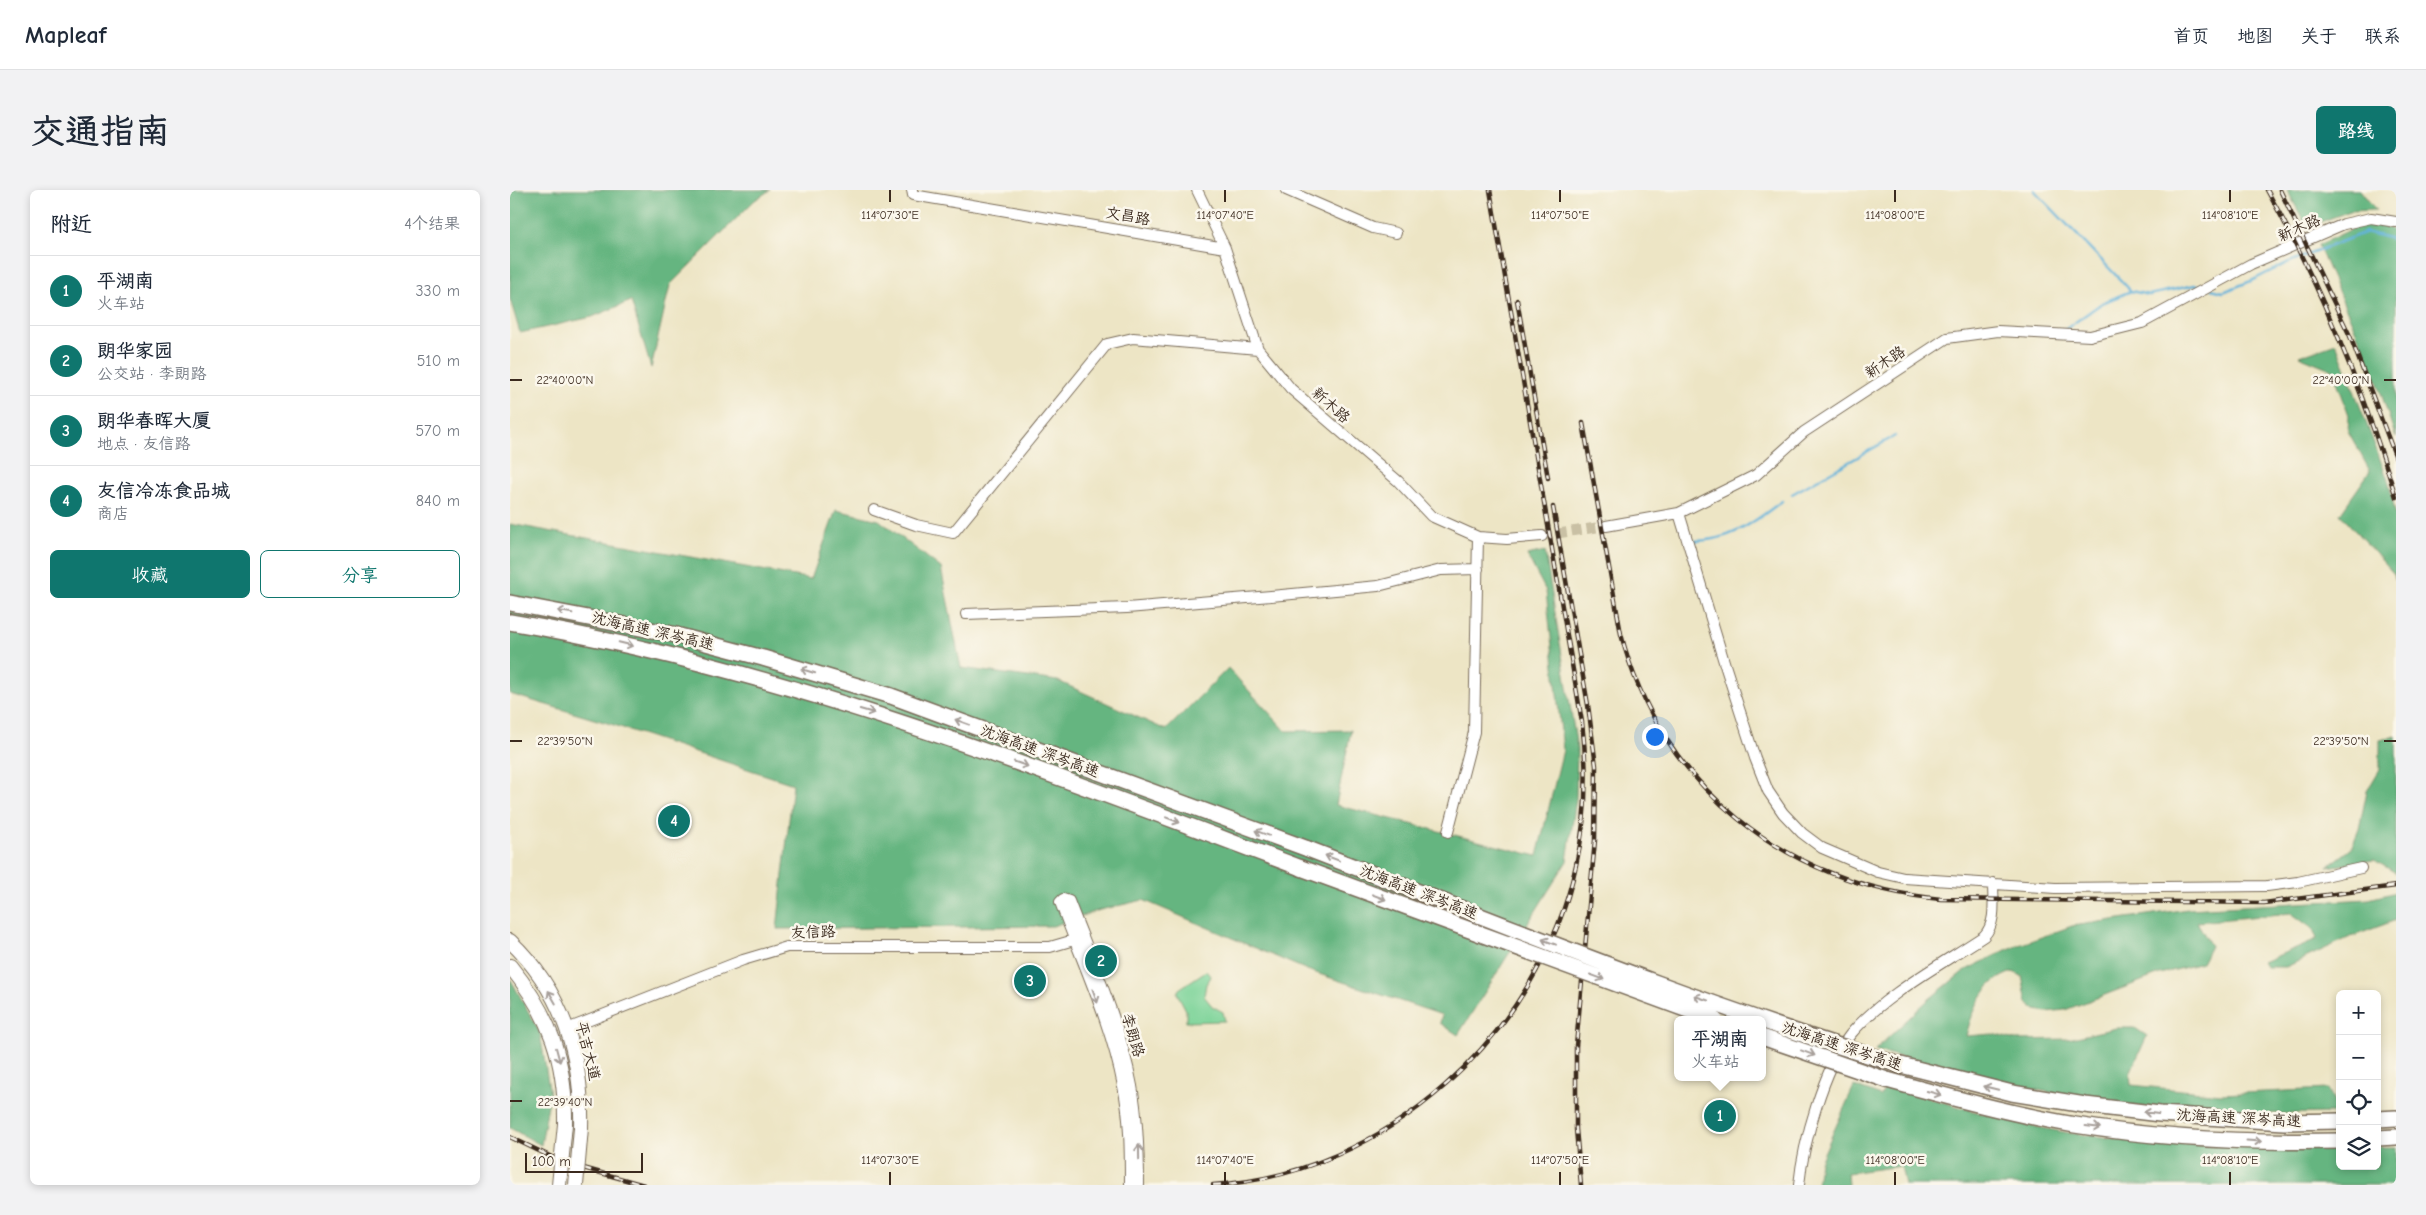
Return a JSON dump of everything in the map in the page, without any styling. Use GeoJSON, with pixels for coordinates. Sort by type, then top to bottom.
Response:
{"type":"FeatureCollection","features":[{"type":"Feature","properties":{"kind":"highway","name":"沈海高速 深岑高速"},"geometry":{"type":"LineString","coordinates":[[510,603],[672,634],[763,658],[890,696],[1308,849],[1610,966],[1751,1016]]}},
{"type":"Feature","properties":{"kind":"highway","name":"沈海高速 深岑高速"},"geometry":{"type":"LineString","coordinates":[[510,622],[642,648],[747,675],[890,717],[1040,770],[1704,1016]]}},
{"type":"Feature","properties":{"kind":"highway","name":"沈海高速 深岑高速"},"geometry":{"type":"LineString","coordinates":[[1766,1021],[1839,1047],[1897,1064],[2012,1093],[2085,1105],[2160,1114],[2284,1122],[2336,1121]]}},
{"type":"Feature","properties":{"kind":"highway","name":"沈海高速 深岑高速"},"geometry":{"type":"LineString","coordinates":[[1766,1038],[1887,1080],[2001,1111],[2076,1125],[2149,1134],[2279,1142],[2336,1140]]}},
{"type":"Feature","properties":{"kind":"highway"},"geometry":{"type":"LineString","coordinates":[[2381,1119],[2396,1118]]}},
{"type":"Feature","properties":{"kind":"highway"},"geometry":{"type":"LineString","coordinates":[[2381,1138],[2396,1137]]}},
{"type":"Feature","properties":{"kind":"main road","name":"平吉大道"},"geometry":{"type":"LineString","coordinates":[[510,941],[534,970],[551,995],[566,1026],[579,1069],[582,1097],[576,1185]]}},
{"type":"Feature","properties":{"kind":"main road","name":"平吉大道"},"geometry":{"type":"LineString","coordinates":[[510,966],[537,1003],[548,1024],[562,1072],[565,1124],[559,1185]]}},
{"type":"Feature","properties":{"kind":"street","name":"文昌路"},"geometry":{"type":"LineString","coordinates":[[912,190],[913,195],[1225,248]]}},
{"type":"Feature","properties":{"kind":"street","name":"新木路"},"geometry":{"type":"LineString","coordinates":[[1197,190],[1225,248],[1258,349],[1291,389],[1398,481],[1431,516],[1478,537],[1507,539],[1542,536]]}},
{"type":"Feature","properties":{"kind":"street"},"geometry":{"type":"LineString","coordinates":[[1286,190],[1373,228],[1396,232]]}},
{"type":"Feature","properties":{"kind":"street","name":"新木路"},"geometry":{"type":"LineString","coordinates":[[1606,526],[1679,513],[1756,475],[1804,432],[1947,338],[1998,331],[2090,336],[2142,323],[2252,264],[2353,221],[2371,218],[2396,222]]}},
{"type":"Feature","properties":{"kind":"street"},"geometry":{"type":"LineString","coordinates":[[874,510],[916,525],[952,533],[1107,344],[1133,338],[1258,349]]}},
{"type":"Feature","properties":{"kind":"street"},"geometry":{"type":"LineString","coordinates":[[1679,513],[1755,758],[1768,791],[1783,813],[1802,833],[1822,848],[1878,872],[1904,878],[2096,888],[2267,886],[2298,882],[2361,868]]}},
{"type":"Feature","properties":{"kind":"street"},"geometry":{"type":"LineString","coordinates":[[1448,832],[1474,732],[1478,537]]}},
{"type":"Feature","properties":{"kind":"street"},"geometry":{"type":"LineString","coordinates":[[966,614],[1127,608],[1271,596],[1378,586],[1442,570],[1478,569]]}},
{"type":"Feature","properties":{"kind":"street"},"geometry":{"type":"LineString","coordinates":[[1799,1185],[1807,1139],[1823,1089],[1850,1035],[1881,1007],[1988,932],[1993,916],[1993,882]]}},
{"type":"Feature","properties":{"kind":"street","name":"李朗路"},"geometry":{"type":"LineString","coordinates":[[1130,1185],[1132,1119],[1117,1060],[1073,937],[1064,901],[1108,1005],[1125,1057],[1132,1119],[1139,1185]]}},
{"type":"Feature","properties":{"kind":"street","name":"友信路"},"geometry":{"type":"LineString","coordinates":[[566,1026],[743,960],[787,947],[1050,947],[1073,937]]}},
{"type":"Feature","properties":{"kind":"green space"},"geometry":{"type":"Polygon","coordinates":[[[510,190],[770,190],[755,200],[670,285],[651,368],[631,301],[592,317],[520,333],[510,299],[510,190]]]}},
{"type":"Feature","properties":{"kind":"green space"},"geometry":{"type":"Polygon","coordinates":[[[2287,190],[2360,190],[2376,210],[2350,211],[2307,227],[2287,190]]]}},
{"type":"Feature","properties":{"kind":"green space"},"geometry":{"type":"Polygon","coordinates":[[[2382,225],[2396,232],[2396,438],[2375,375],[2318,245],[2356,227],[2382,225]]]}},
{"type":"Feature","properties":{"kind":"green space"},"geometry":{"type":"Polygon","coordinates":[[[2336,343],[2389,483],[2396,517],[2396,584],[2394,574],[2340,514],[2370,471],[2348,431],[2349,415],[2333,370],[2299,356],[2336,343]]]}},
{"type":"Feature","properties":{"kind":"green space"},"geometry":{"type":"Polygon","coordinates":[[[836,510],[879,520],[941,568],[961,668],[1058,681],[1166,730],[1228,668],[1286,731],[1351,730],[1336,805],[1537,856],[1563,750],[1546,591],[1527,555],[1545,551],[1577,748],[1576,799],[1567,861],[1458,1035],[1440,1023],[1442,1015],[1307,970],[1143,900],[1100,910],[1053,926],[777,929],[793,784],[614,725],[510,694],[510,524],[811,579],[836,510]]]}},
{"type":"Feature","properties":{"kind":"green space"},"geometry":{"type":"Polygon","coordinates":[[[2396,736],[2396,873],[2374,860],[2327,867],[2351,849],[2359,829],[2367,791],[2380,769],[2380,740],[2396,736]]]}},
{"type":"Feature","properties":{"kind":"green space"},"geometry":{"type":"Polygon","coordinates":[[[2396,892],[2396,920],[2348,938],[2286,967],[2266,967],[2263,962],[2317,939],[2313,929],[2291,913],[2197,922],[2211,946],[2202,963],[2160,974],[2065,1010],[2046,1012],[2036,1010],[2027,1003],[2022,976],[2013,972],[1994,982],[1981,997],[1972,1016],[1966,1036],[1993,1034],[2015,1040],[2068,1039],[2116,1028],[2135,1028],[2147,1036],[2130,1073],[2131,1085],[2221,1094],[2328,1089],[2336,1105],[2336,1113],[2238,1113],[2186,1111],[2135,1106],[2069,1096],[2004,1083],[1875,1050],[1928,1000],[1964,971],[2008,949],[2072,926],[2188,909],[2369,899],[2396,892]]]}},
{"type":"Feature","properties":{"kind":"green space"},"geometry":{"type":"Polygon","coordinates":[[[1206,971],[1211,977],[1206,984],[1204,996],[1212,1006],[1223,1012],[1225,1021],[1186,1022],[1186,1010],[1177,993],[1179,989],[1206,971]]]}},
{"type":"Feature","properties":{"kind":"green space"},"geometry":{"type":"Polygon","coordinates":[[[510,978],[540,1033],[550,1094],[541,1145],[510,1128],[510,978]]]}},
{"type":"Feature","properties":{"kind":"green space"},"geometry":{"type":"Polygon","coordinates":[[[1886,1085],[2010,1121],[2060,1131],[2117,1139],[2244,1146],[2336,1148],[2336,1170],[2381,1170],[2381,1147],[2396,1147],[2396,1185],[1905,1185],[1901,1166],[1847,1173],[1848,1185],[1817,1185],[1820,1162],[1854,1086],[1881,1096],[1886,1085]]]}},
{"type":"Feature","properties":{"kind":"waterway"},"geometry":{"type":"LineString","coordinates":[[2034,190],[2131,291],[2149,295],[2195,285],[2202,286]]}},
{"type":"Feature","properties":{"kind":"waterway"},"geometry":{"type":"LineString","coordinates":[[2212,289],[2223,292],[2251,281],[2287,263],[2366,232],[2396,240]]}},
{"type":"Feature","properties":{"kind":"waterway"},"geometry":{"type":"LineString","coordinates":[[2063,331],[2102,303],[2131,291]]}},
{"type":"Feature","properties":{"kind":"waterway"},"geometry":{"type":"LineString","coordinates":[[1792,494],[1895,436]]}},
{"type":"Feature","properties":{"kind":"waterway"},"geometry":{"type":"LineString","coordinates":[[1695,541],[1720,537],[1742,529],[1782,501]]}},
{"type":"Feature","properties":{"kind":"tunnel"},"geometry":{"type":"LineString","coordinates":[[1542,536],[1606,526]]}},
{"type":"Feature","properties":{"kind":"railway"},"geometry":{"type":"LineString","coordinates":[[1213,1185],[1277,1175],[1338,1155],[1394,1124],[1446,1085],[1491,1038],[1528,985],[1557,927],[1576,865],[1580,847],[1586,776],[1582,722],[1490,190]]}},
{"type":"Feature","properties":{"kind":"railway"},"geometry":{"type":"LineString","coordinates":[[2267,190],[2305,264],[2339,340],[2370,418],[2396,497]]}},
{"type":"Feature","properties":{"kind":"railway"},"geometry":{"type":"LineString","coordinates":[[2280,190],[2350,336],[2396,458]]}},
{"type":"Feature","properties":{"kind":"railway"},"geometry":{"type":"LineString","coordinates":[[1517,300],[1548,478]]}},
{"type":"Feature","properties":{"kind":"railway"},"geometry":{"type":"LineString","coordinates":[[1583,423],[1621,634],[1640,689],[1666,738],[1699,781],[1738,819],[1782,849],[1832,873],[1885,890],[1941,899],[2264,903],[2396,886]]}},
{"type":"Feature","properties":{"kind":"railway"},"geometry":{"type":"LineString","coordinates":[[1553,507],[1588,705],[1596,766],[1595,840],[1576,1046],[1576,1129],[1581,1185]]}},
{"type":"Feature","properties":{"kind":"railway"},"geometry":{"type":"LineString","coordinates":[[510,1137],[562,1162],[644,1185]]}},
{"type":"Feature","properties":{"kind":"place","name":"友信冷冻食品城"},"geometry":{"type":"Point","coordinates":[674,821]}},
{"type":"Feature","properties":{"kind":"place","name":"朗华家园"},"geometry":{"type":"Point","coordinates":[1101,961]}},
{"type":"Feature","properties":{"kind":"place","name":"朗华春晖大厦"},"geometry":{"type":"Point","coordinates":[1030,981]}},
{"type":"Feature","properties":{"kind":"place","name":"平湖南"},"geometry":{"type":"Point","coordinates":[1720,1116]}}]}
